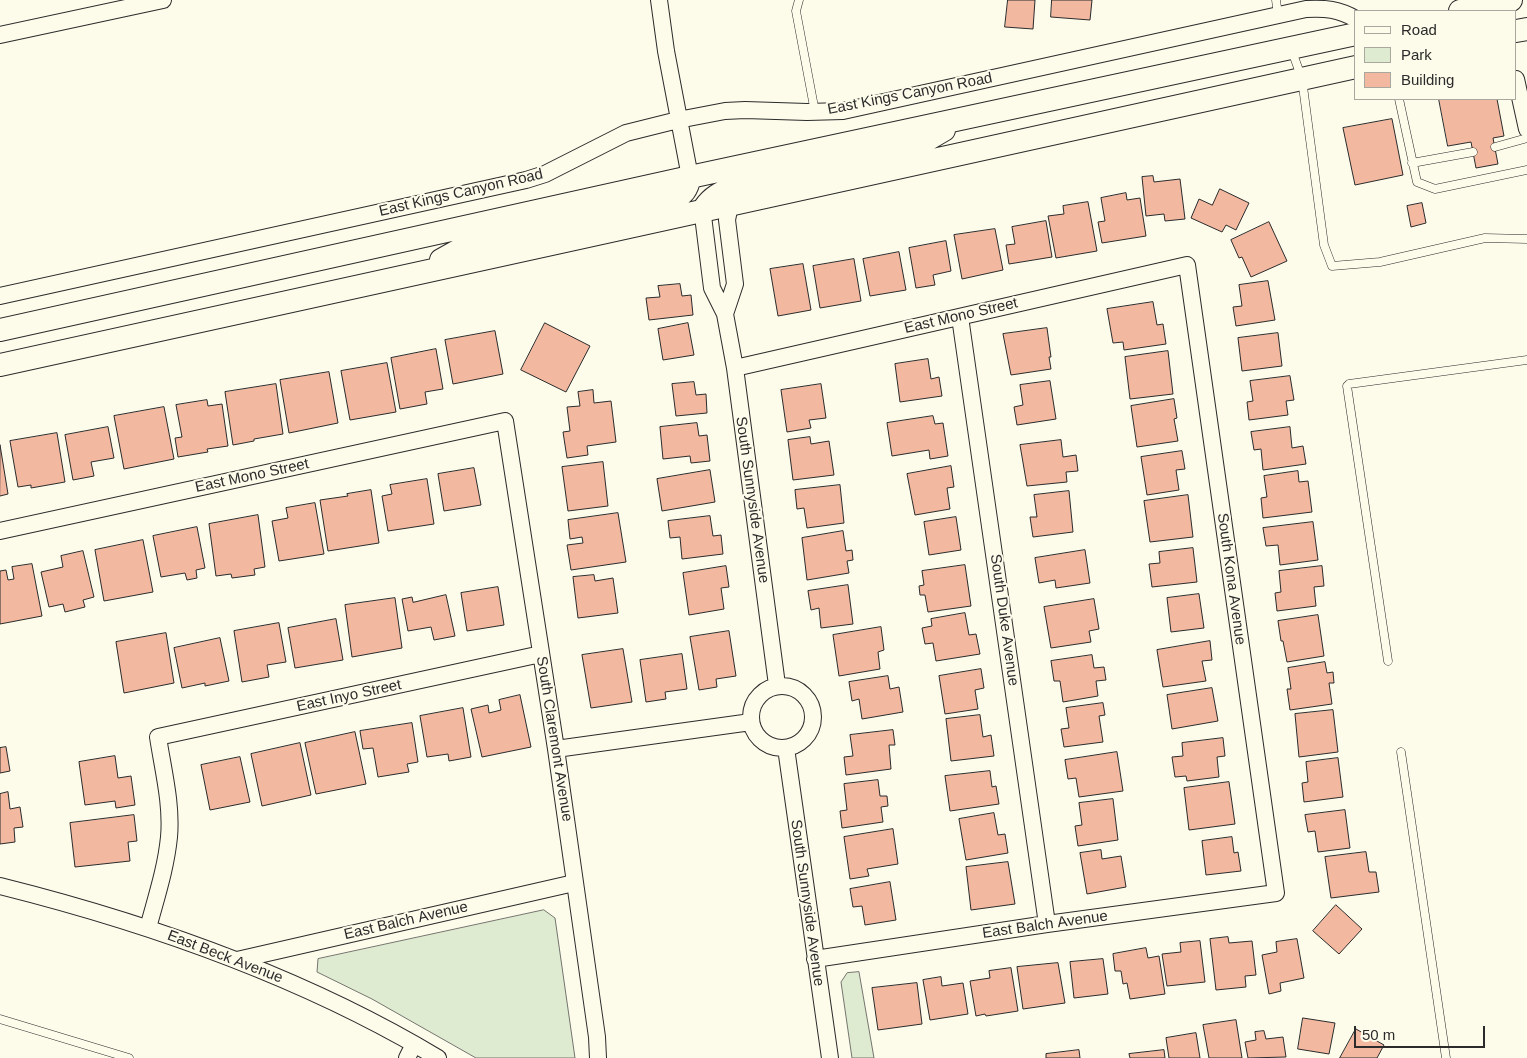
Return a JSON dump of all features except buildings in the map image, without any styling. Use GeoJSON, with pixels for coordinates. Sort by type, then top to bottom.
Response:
{"type":"FeatureCollection","features":[{"type":"Feature","properties":{"kind":"main road"},"geometry":{"type":"LineString","coordinates":[[1467,10],[1503,5]]}},
{"type":"Feature","properties":{"kind":"main road"},"geometry":{"type":"LineString","coordinates":[[0,330],[690,177],[1354,34]]}},
{"type":"Feature","properties":{"kind":"main road"},"geometry":{"type":"LineString","coordinates":[[0,364],[1354,67]]}},
{"type":"Feature","properties":{"kind":"main road"},"geometry":{"type":"LineString","coordinates":[[703,211],[712,198],[732,188],[915,146],[962,119]]}},
{"type":"Feature","properties":{"kind":"main road"},"geometry":{"type":"LineString","coordinates":[[422,271],[466,246],[672,200],[682,196],[688,188],[690,177]]}},
{"type":"Feature","properties":{"kind":"street"},"geometry":{"type":"LineString","coordinates":[[0,35],[141,2],[163,0]]}},
{"type":"Feature","properties":{"kind":"street"},"geometry":{"type":"LineString","coordinates":[[659,0],[678,120],[690,177]]}},
{"type":"Feature","properties":{"kind":"street","name":"East Kings Canyon Road"},"geometry":{"type":"LineString","coordinates":[[0,296],[526,180],[545,174],[626,133],[678,120],[726,111],[843,111],[1277,7],[1306,10],[1327,8],[1346,13],[1354,18]]}},
{"type":"Feature","properties":{"kind":"street"},"geometry":{"type":"LineString","coordinates":[[1517,84],[1527,129]]}},
{"type":"Feature","properties":{"kind":"street","name":"South Sunnyside Avenue"},"geometry":{"type":"LineString","coordinates":[[726,314],[735,284],[727,220],[730,205]]}},
{"type":"Feature","properties":{"kind":"street","name":"South Sunnyside Avenue"},"geometry":{"type":"LineString","coordinates":[[703,211],[712,288],[726,314],[735,368],[777,686]]}},
{"type":"Feature","properties":{"kind":"street","name":"East Mono Street"},"geometry":{"type":"LineString","coordinates":[[735,368],[1187,265]]}},
{"type":"Feature","properties":{"kind":"street","name":"South Kona Avenue"},"geometry":{"type":"LineString","coordinates":[[1187,265],[1276,892]]}},
{"type":"Feature","properties":{"kind":"street","name":"South Duke Avenue"},"geometry":{"type":"LineString","coordinates":[[960,316],[1048,924]]}},
{"type":"Feature","properties":{"kind":"street","name":"East Mono Street"},"geometry":{"type":"LineString","coordinates":[[0,531],[505,421]]}},
{"type":"Feature","properties":{"kind":"street","name":"South Claremont Avenue"},"geometry":{"type":"LineString","coordinates":[[505,421],[556,749],[597,1037],[598,1058]]}},
{"type":"Feature","properties":{"kind":"street","name":"East Inyo Street"},"geometry":{"type":"LineString","coordinates":[[148,928],[164,872],[169,836],[169,800],[158,737],[541,654]]}},
{"type":"Feature","properties":{"kind":"street"},"geometry":{"type":"LineString","coordinates":[[777,686],[790,686],[800,691],[808,699],[814,719],[811,729],[805,738],[786,748],[777,748],[758,738],[751,722],[752,705],[758,696],[767,689],[777,686]]}},
{"type":"Feature","properties":{"kind":"street"},"geometry":{"type":"LineString","coordinates":[[556,749],[751,722]]}},
{"type":"Feature","properties":{"kind":"street","name":"South Sunnyside Avenue"},"geometry":{"type":"LineString","coordinates":[[786,748],[830,1058]]}},
{"type":"Feature","properties":{"kind":"street","name":"East Balch Avenue"},"geometry":{"type":"LineString","coordinates":[[237,960],[574,883]]}},
{"type":"Feature","properties":{"kind":"street","name":"East Beck Avenue"},"geometry":{"type":"LineString","coordinates":[[0,886],[61,901],[148,928],[237,960],[314,993],[410,1051],[438,1058]]}},
{"type":"Feature","properties":{"kind":"street","name":"East Balch Avenue"},"geometry":{"type":"LineString","coordinates":[[815,959],[1276,892]]}},
{"type":"Feature","properties":{"kind":"lane"},"geometry":{"type":"LineString","coordinates":[[798,0],[796,11],[815,112]]}},
{"type":"Feature","properties":{"kind":"lane"},"geometry":{"type":"LineString","coordinates":[[1291,48],[1302,79],[1324,245],[1332,266],[1380,262],[1484,238],[1527,239]]}},
{"type":"Feature","properties":{"kind":"lane"},"geometry":{"type":"LineString","coordinates":[[1399,100],[1417,182],[1435,189],[1527,170]]}},
{"type":"Feature","properties":{"kind":"lane"},"geometry":{"type":"LineString","coordinates":[[1495,147],[1527,138]]}},
{"type":"Feature","properties":{"kind":"lane"},"geometry":{"type":"LineString","coordinates":[[1412,163],[1473,152]]}},
{"type":"Feature","properties":{"kind":"lane"},"geometry":{"type":"LineString","coordinates":[[1388,661],[1348,386],[1349,384],[1527,360]]}},
{"type":"Feature","properties":{"kind":"lane"},"geometry":{"type":"LineString","coordinates":[[1401,752],[1446,1058]]}},
{"type":"Feature","properties":{"kind":"lane"},"geometry":{"type":"LineString","coordinates":[[0,1020],[129,1058]]}},
{"type":"Feature","properties":{"kind":"green space"},"geometry":{"type":"Polygon","coordinates":[[[544,910],[555,918],[575,1058],[476,1058],[372,999],[317,972],[318,959],[544,910]]]}},
{"type":"Feature","properties":{"kind":"green space"},"geometry":{"type":"Polygon","coordinates":[[[859,972],[874,1058],[852,1058],[841,982],[847,973],[859,972]]]}}]}
